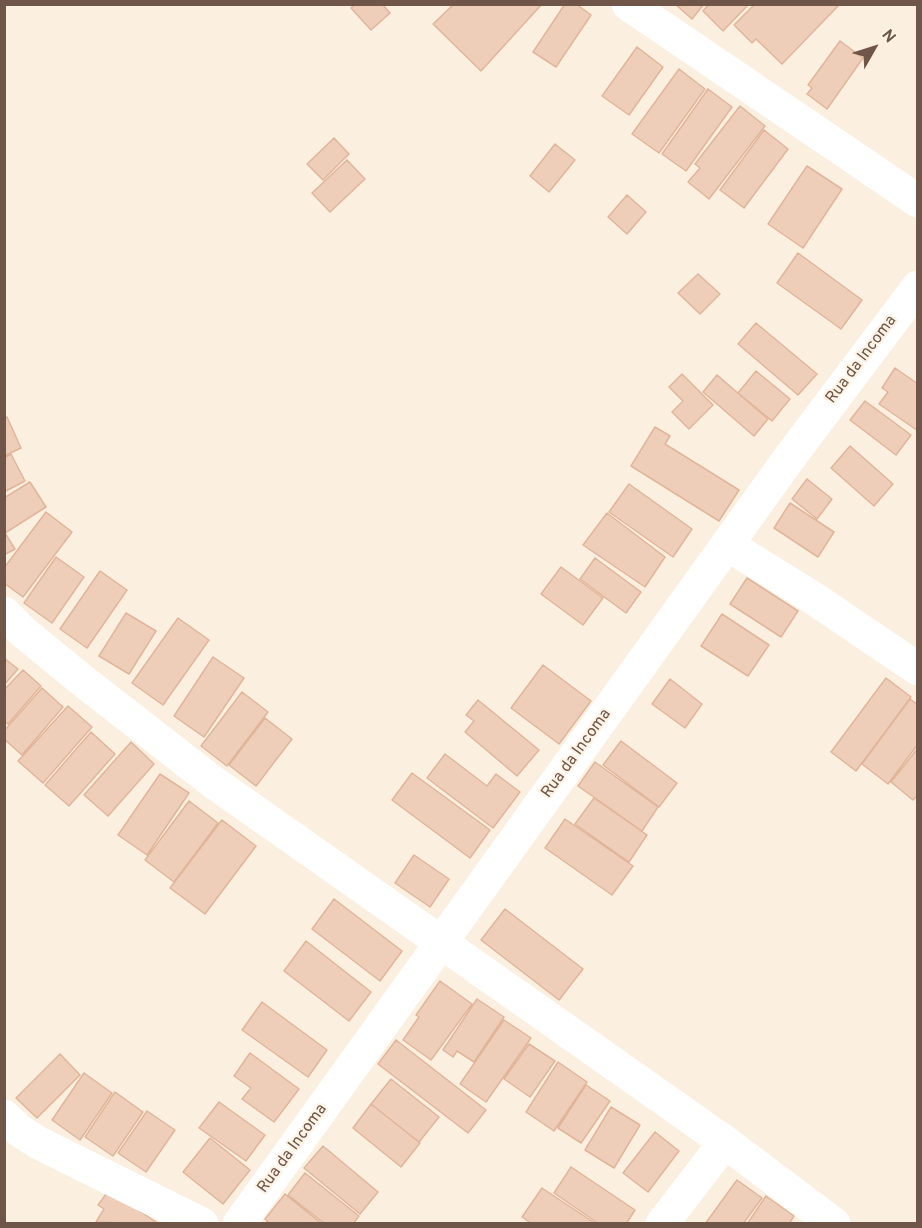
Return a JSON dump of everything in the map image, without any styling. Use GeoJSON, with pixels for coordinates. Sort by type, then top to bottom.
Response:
{"type":"FeatureCollection","features":[{"type":"Feature","properties":{"kind":"street"},"geometry":{"type":"LineString","coordinates":[[628,4],[918,201]]}},
{"type":"Feature","properties":{"kind":"street","name":"Rua da Incoma"},"geometry":{"type":"LineString","coordinates":[[239,1224],[790,457],[918,287]]}},
{"type":"Feature","properties":{"kind":"street"},"geometry":{"type":"LineString","coordinates":[[728,545],[813,598],[918,669]]}},
{"type":"Feature","properties":{"kind":"street"},"geometry":{"type":"LineString","coordinates":[[4,613],[22,631],[150,735],[441,944],[725,1142],[834,1224]]}},
{"type":"Feature","properties":{"kind":"street"},"geometry":{"type":"LineString","coordinates":[[4,1116],[28,1138],[202,1224]]}},
{"type":"Feature","properties":{"kind":"street"},"geometry":{"type":"LineString","coordinates":[[662,1224],[725,1142]]}},
{"type":"Feature","properties":{"kind":"building"},"geometry":{"type":"Polygon","coordinates":[[[355,4],[382,4],[390,13],[371,30],[351,8],[355,4]]]}},
{"type":"Feature","properties":{"kind":"building"},"geometry":{"type":"Polygon","coordinates":[[[454,4],[542,4],[481,71],[433,24],[454,4]]]}},
{"type":"Feature","properties":{"kind":"building"},"geometry":{"type":"Polygon","coordinates":[[[565,4],[576,4],[591,15],[556,67],[533,52],[565,4]]]}},
{"type":"Feature","properties":{"kind":"building"},"geometry":{"type":"Polygon","coordinates":[[[675,4],[704,4],[692,19],[675,4]]]}},
{"type":"Feature","properties":{"kind":"building"},"geometry":{"type":"Polygon","coordinates":[[[709,4],[749,4],[723,31],[703,11],[709,4]]]}},
{"type":"Feature","properties":{"kind":"building"},"geometry":{"type":"Polygon","coordinates":[[[755,4],[840,4],[782,64],[756,39],[752,43],[734,25],[755,4]]]}},
{"type":"Feature","properties":{"kind":"building"},"geometry":{"type":"Polygon","coordinates":[[[840,41],[863,58],[827,109],[807,94],[812,88],[808,85],[840,41]]]}},
{"type":"Feature","properties":{"kind":"building"},"geometry":{"type":"Polygon","coordinates":[[[637,47],[663,67],[629,115],[602,96],[637,47]]]}},
{"type":"Feature","properties":{"kind":"building"},"geometry":{"type":"Polygon","coordinates":[[[679,69],[705,89],[659,153],[632,134],[679,69]]]}},
{"type":"Feature","properties":{"kind":"building"},"geometry":{"type":"Polygon","coordinates":[[[708,89],[732,107],[686,171],[662,154],[708,89]]]}},
{"type":"Feature","properties":{"kind":"building"},"geometry":{"type":"Polygon","coordinates":[[[740,106],[765,126],[709,199],[688,182],[700,168],[695,164],[740,106]]]}},
{"type":"Feature","properties":{"kind":"building"},"geometry":{"type":"Polygon","coordinates":[[[764,130],[788,149],[744,208],[720,190],[764,130]]]}},
{"type":"Feature","properties":{"kind":"building"},"geometry":{"type":"Polygon","coordinates":[[[334,138],[349,154],[323,180],[307,164],[334,138]]]}},
{"type":"Feature","properties":{"kind":"building"},"geometry":{"type":"Polygon","coordinates":[[[555,144],[575,160],[549,192],[530,176],[555,144]]]}},
{"type":"Feature","properties":{"kind":"building"},"geometry":{"type":"Polygon","coordinates":[[[347,160],[365,179],[330,212],[312,193],[347,160]]]}},
{"type":"Feature","properties":{"kind":"building"},"geometry":{"type":"Polygon","coordinates":[[[807,166],[842,189],[803,248],[768,224],[807,166]]]}},
{"type":"Feature","properties":{"kind":"building"},"geometry":{"type":"Polygon","coordinates":[[[627,195],[646,212],[627,234],[608,217],[627,195]]]}},
{"type":"Feature","properties":{"kind":"building"},"geometry":{"type":"Polygon","coordinates":[[[798,253],[862,300],[841,329],[777,283],[798,253]]]}},
{"type":"Feature","properties":{"kind":"building"},"geometry":{"type":"Polygon","coordinates":[[[698,274],[720,294],[700,314],[678,293],[698,274]]]}},
{"type":"Feature","properties":{"kind":"building"},"geometry":{"type":"Polygon","coordinates":[[[756,323],[817,374],[798,395],[738,344],[756,323]]]}},
{"type":"Feature","properties":{"kind":"building"},"geometry":{"type":"Polygon","coordinates":[[[895,368],[918,384],[918,431],[879,404],[888,392],[882,388],[895,368]]]}},
{"type":"Feature","properties":{"kind":"building"},"geometry":{"type":"Polygon","coordinates":[[[756,371],[790,399],[772,421],[738,393],[756,371]]]}},
{"type":"Feature","properties":{"kind":"building"},"geometry":{"type":"Polygon","coordinates":[[[682,374],[713,405],[689,429],[672,412],[683,401],[669,387],[682,374]]]}},
{"type":"Feature","properties":{"kind":"building"},"geometry":{"type":"Polygon","coordinates":[[[717,375],[768,419],[754,436],[703,392],[717,375]]]}},
{"type":"Feature","properties":{"kind":"building"},"geometry":{"type":"Polygon","coordinates":[[[865,401],[911,435],[896,455],[850,420],[865,401]]]}},
{"type":"Feature","properties":{"kind":"building"},"geometry":{"type":"Polygon","coordinates":[[[7,417],[21,448],[4,456],[4,418],[7,417]]]}},
{"type":"Feature","properties":{"kind":"building"},"geometry":{"type":"Polygon","coordinates":[[[655,427],[670,436],[665,444],[739,490],[719,521],[631,466],[655,427]]]}},
{"type":"Feature","properties":{"kind":"building"},"geometry":{"type":"Polygon","coordinates":[[[850,446],[893,484],[874,506],[831,468],[850,446]]]}},
{"type":"Feature","properties":{"kind":"building"},"geometry":{"type":"Polygon","coordinates":[[[11,454],[25,481],[4,492],[4,458],[11,454]]]}},
{"type":"Feature","properties":{"kind":"building"},"geometry":{"type":"Polygon","coordinates":[[[807,479],[832,499],[817,519],[792,499],[807,479]]]}},
{"type":"Feature","properties":{"kind":"building"},"geometry":{"type":"Polygon","coordinates":[[[30,482],[46,507],[5,533],[15,549],[4,555],[4,498],[30,482]]]}},
{"type":"Feature","properties":{"kind":"building"},"geometry":{"type":"Polygon","coordinates":[[[629,484],[692,529],[673,557],[609,512],[629,484]]]}},
{"type":"Feature","properties":{"kind":"building"},"geometry":{"type":"Polygon","coordinates":[[[790,503],[834,532],[818,557],[774,528],[790,503]]]}},
{"type":"Feature","properties":{"kind":"building"},"geometry":{"type":"Polygon","coordinates":[[[46,512],[72,532],[23,597],[4,583],[4,568],[46,512]]]}},
{"type":"Feature","properties":{"kind":"building"},"geometry":{"type":"Polygon","coordinates":[[[607,513],[665,557],[645,587],[583,545],[607,513]]]}},
{"type":"Feature","properties":{"kind":"building"},"geometry":{"type":"Polygon","coordinates":[[[56,557],[84,577],[52,623],[24,603],[56,557]]]}},
{"type":"Feature","properties":{"kind":"building"},"geometry":{"type":"Polygon","coordinates":[[[595,558],[641,592],[626,613],[580,579],[595,558]]]}},
{"type":"Feature","properties":{"kind":"building"},"geometry":{"type":"Polygon","coordinates":[[[561,567],[603,598],[583,625],[541,594],[561,567]]]}},
{"type":"Feature","properties":{"kind":"building"},"geometry":{"type":"Polygon","coordinates":[[[100,571],[127,590],[87,648],[60,629],[100,571]]]}},
{"type":"Feature","properties":{"kind":"building"},"geometry":{"type":"Polygon","coordinates":[[[747,578],[798,611],[781,637],[730,604],[747,578]]]}},
{"type":"Feature","properties":{"kind":"building"},"geometry":{"type":"Polygon","coordinates":[[[126,613],[156,631],[129,674],[99,656],[126,613]]]}},
{"type":"Feature","properties":{"kind":"building"},"geometry":{"type":"Polygon","coordinates":[[[722,614],[769,645],[748,676],[701,646],[722,614]]]}},
{"type":"Feature","properties":{"kind":"building"},"geometry":{"type":"Polygon","coordinates":[[[178,618],[209,640],[163,705],[132,683],[178,618]]]}},
{"type":"Feature","properties":{"kind":"building"},"geometry":{"type":"Polygon","coordinates":[[[213,657],[244,678],[204,737],[174,716],[213,657]]]}},
{"type":"Feature","properties":{"kind":"building"},"geometry":{"type":"Polygon","coordinates":[[[4,658],[18,669],[4,685],[4,658]]]}},
{"type":"Feature","properties":{"kind":"building"},"geometry":{"type":"Polygon","coordinates":[[[543,665],[591,701],[559,744],[511,708],[543,665]]]}},
{"type":"Feature","properties":{"kind":"building"},"geometry":{"type":"Polygon","coordinates":[[[23,670],[41,686],[8,724],[4,721],[4,690],[23,670]]]}},
{"type":"Feature","properties":{"kind":"building"},"geometry":{"type":"Polygon","coordinates":[[[886,678],[911,697],[856,771],[831,752],[886,678]]]}},
{"type":"Feature","properties":{"kind":"building"},"geometry":{"type":"Polygon","coordinates":[[[670,679],[702,704],[685,728],[652,704],[670,679]]]}},
{"type":"Feature","properties":{"kind":"building"},"geometry":{"type":"Polygon","coordinates":[[[42,688],[63,707],[22,755],[4,739],[4,731],[42,688]]]}},
{"type":"Feature","properties":{"kind":"building"},"geometry":{"type":"Polygon","coordinates":[[[242,692],[268,712],[227,766],[201,746],[242,692]]]}},
{"type":"Feature","properties":{"kind":"building"},"geometry":{"type":"Polygon","coordinates":[[[910,699],[918,705],[918,744],[888,784],[862,764],[910,699]]]}},
{"type":"Feature","properties":{"kind":"building"},"geometry":{"type":"Polygon","coordinates":[[[478,700],[539,750],[517,776],[465,732],[474,721],[466,715],[478,700]]]}},
{"type":"Feature","properties":{"kind":"building"},"geometry":{"type":"Polygon","coordinates":[[[68,706],[92,727],[43,783],[18,761],[68,706]]]}},
{"type":"Feature","properties":{"kind":"building"},"geometry":{"type":"Polygon","coordinates":[[[265,718],[292,739],[256,786],[229,765],[265,718]]]}},
{"type":"Feature","properties":{"kind":"building"},"geometry":{"type":"Polygon","coordinates":[[[91,732],[115,754],[69,806],[45,785],[91,732]]]}},
{"type":"Feature","properties":{"kind":"building"},"geometry":{"type":"Polygon","coordinates":[[[621,741],[677,783],[659,807],[603,765],[621,741]]]}},
{"type":"Feature","properties":{"kind":"building"},"geometry":{"type":"Polygon","coordinates":[[[131,742],[154,764],[108,816],[84,795],[131,742]]]}},
{"type":"Feature","properties":{"kind":"building"},"geometry":{"type":"Polygon","coordinates":[[[918,748],[918,795],[913,800],[891,782],[918,748]]]}},
{"type":"Feature","properties":{"kind":"building"},"geometry":{"type":"Polygon","coordinates":[[[445,754],[487,786],[496,774],[520,792],[493,828],[427,778],[445,754]]]}},
{"type":"Feature","properties":{"kind":"building"},"geometry":{"type":"Polygon","coordinates":[[[595,762],[658,807],[642,831],[578,786],[595,762]]]}},
{"type":"Feature","properties":{"kind":"building"},"geometry":{"type":"Polygon","coordinates":[[[412,773],[490,830],[470,858],[392,800],[412,773]]]}},
{"type":"Feature","properties":{"kind":"building"},"geometry":{"type":"Polygon","coordinates":[[[160,774],[189,793],[147,855],[118,835],[160,774]]]}},
{"type":"Feature","properties":{"kind":"building"},"geometry":{"type":"Polygon","coordinates":[[[594,798],[647,835],[629,862],[575,824],[594,798]]]}},
{"type":"Feature","properties":{"kind":"building"},"geometry":{"type":"Polygon","coordinates":[[[189,801],[218,823],[174,882],[145,860],[189,801]]]}},
{"type":"Feature","properties":{"kind":"building"},"geometry":{"type":"Polygon","coordinates":[[[565,819],[633,866],[612,895],[545,848],[565,819]]]}},
{"type":"Feature","properties":{"kind":"building"},"geometry":{"type":"Polygon","coordinates":[[[222,820],[256,846],[205,914],[170,888],[222,820]]]}},
{"type":"Feature","properties":{"kind":"building"},"geometry":{"type":"Polygon","coordinates":[[[414,855],[449,879],[430,907],[395,883],[414,855]]]}},
{"type":"Feature","properties":{"kind":"building"},"geometry":{"type":"Polygon","coordinates":[[[334,899],[402,951],[380,981],[312,929],[334,899]]]}},
{"type":"Feature","properties":{"kind":"building"},"geometry":{"type":"Polygon","coordinates":[[[505,909],[583,969],[559,1000],[481,940],[505,909]]]}},
{"type":"Feature","properties":{"kind":"building"},"geometry":{"type":"Polygon","coordinates":[[[306,941],[371,992],[349,1021],[284,971],[306,941]]]}},
{"type":"Feature","properties":{"kind":"building"},"geometry":{"type":"Polygon","coordinates":[[[440,981],[472,1004],[431,1060],[403,1040],[419,1017],[416,1015],[440,981]]]}},
{"type":"Feature","properties":{"kind":"building"},"geometry":{"type":"Polygon","coordinates":[[[477,999],[504,1017],[474,1062],[457,1051],[453,1057],[443,1050],[477,999]]]}},
{"type":"Feature","properties":{"kind":"building"},"geometry":{"type":"Polygon","coordinates":[[[262,1002],[327,1050],[308,1077],[242,1030],[262,1002]]]}},
{"type":"Feature","properties":{"kind":"building"},"geometry":{"type":"Polygon","coordinates":[[[504,1020],[531,1038],[486,1102],[460,1084],[504,1020]]]}},
{"type":"Feature","properties":{"kind":"building"},"geometry":{"type":"Polygon","coordinates":[[[396,1040],[486,1110],[468,1133],[378,1064],[396,1040]]]}},
{"type":"Feature","properties":{"kind":"building"},"geometry":{"type":"Polygon","coordinates":[[[529,1044],[555,1061],[530,1097],[504,1079],[529,1044]]]}},
{"type":"Feature","properties":{"kind":"building"},"geometry":{"type":"Polygon","coordinates":[[[250,1053],[299,1089],[274,1122],[242,1099],[251,1088],[234,1076],[250,1053]]]}},
{"type":"Feature","properties":{"kind":"building"},"geometry":{"type":"Polygon","coordinates":[[[60,1054],[80,1075],[37,1118],[16,1098],[60,1054]]]}},
{"type":"Feature","properties":{"kind":"building"},"geometry":{"type":"Polygon","coordinates":[[[558,1062],[587,1082],[554,1131],[526,1112],[558,1062]]]}},
{"type":"Feature","properties":{"kind":"building"},"geometry":{"type":"Polygon","coordinates":[[[84,1073],[112,1093],[80,1140],[52,1120],[84,1073]]]}},
{"type":"Feature","properties":{"kind":"building"},"geometry":{"type":"Polygon","coordinates":[[[391,1079],[439,1117],[419,1142],[371,1104],[391,1079]]]}},
{"type":"Feature","properties":{"kind":"building"},"geometry":{"type":"Polygon","coordinates":[[[586,1085],[610,1101],[581,1143],[558,1128],[586,1085]]]}},
{"type":"Feature","properties":{"kind":"building"},"geometry":{"type":"Polygon","coordinates":[[[115,1092],[143,1112],[113,1156],[85,1137],[115,1092]]]}},
{"type":"Feature","properties":{"kind":"building"},"geometry":{"type":"Polygon","coordinates":[[[219,1102],[265,1135],[246,1161],[199,1128],[219,1102]]]}},
{"type":"Feature","properties":{"kind":"building"},"geometry":{"type":"Polygon","coordinates":[[[371,1104],[420,1143],[401,1167],[353,1128],[371,1104]]]}},
{"type":"Feature","properties":{"kind":"building"},"geometry":{"type":"Polygon","coordinates":[[[611,1107],[640,1125],[614,1168],[585,1150],[611,1107]]]}},
{"type":"Feature","properties":{"kind":"building"},"geometry":{"type":"Polygon","coordinates":[[[147,1111],[175,1130],[146,1172],[118,1153],[147,1111]]]}},
{"type":"Feature","properties":{"kind":"building"},"geometry":{"type":"Polygon","coordinates":[[[655,1132],[679,1151],[648,1192],[623,1173],[655,1132]]]}},
{"type":"Feature","properties":{"kind":"building"},"geometry":{"type":"Polygon","coordinates":[[[210,1138],[250,1170],[223,1204],[183,1172],[210,1138]]]}},
{"type":"Feature","properties":{"kind":"building"},"geometry":{"type":"Polygon","coordinates":[[[323,1146],[378,1192],[360,1214],[304,1168],[323,1146]]]}},
{"type":"Feature","properties":{"kind":"building"},"geometry":{"type":"Polygon","coordinates":[[[571,1167],[635,1210],[626,1224],[599,1224],[554,1193],[571,1167]]]}},
{"type":"Feature","properties":{"kind":"building"},"geometry":{"type":"Polygon","coordinates":[[[305,1173],[359,1216],[353,1224],[325,1224],[288,1195],[305,1173]]]}},
{"type":"Feature","properties":{"kind":"building"},"geometry":{"type":"Polygon","coordinates":[[[737,1180],[762,1198],[743,1224],[705,1224],[737,1180]]]}},
{"type":"Feature","properties":{"kind":"building"},"geometry":{"type":"Polygon","coordinates":[[[542,1188],[596,1224],[532,1224],[522,1217],[542,1188]]]}},
{"type":"Feature","properties":{"kind":"building"},"geometry":{"type":"Polygon","coordinates":[[[109,1190],[159,1224],[96,1222],[104,1209],[98,1205],[109,1190]]]}},
{"type":"Feature","properties":{"kind":"building"},"geometry":{"type":"Polygon","coordinates":[[[285,1194],[322,1224],[270,1224],[265,1219],[285,1194]]]}},
{"type":"Feature","properties":{"kind":"building"},"geometry":{"type":"Polygon","coordinates":[[[766,1196],[794,1216],[789,1224],[747,1224],[766,1196]]]}}]}
